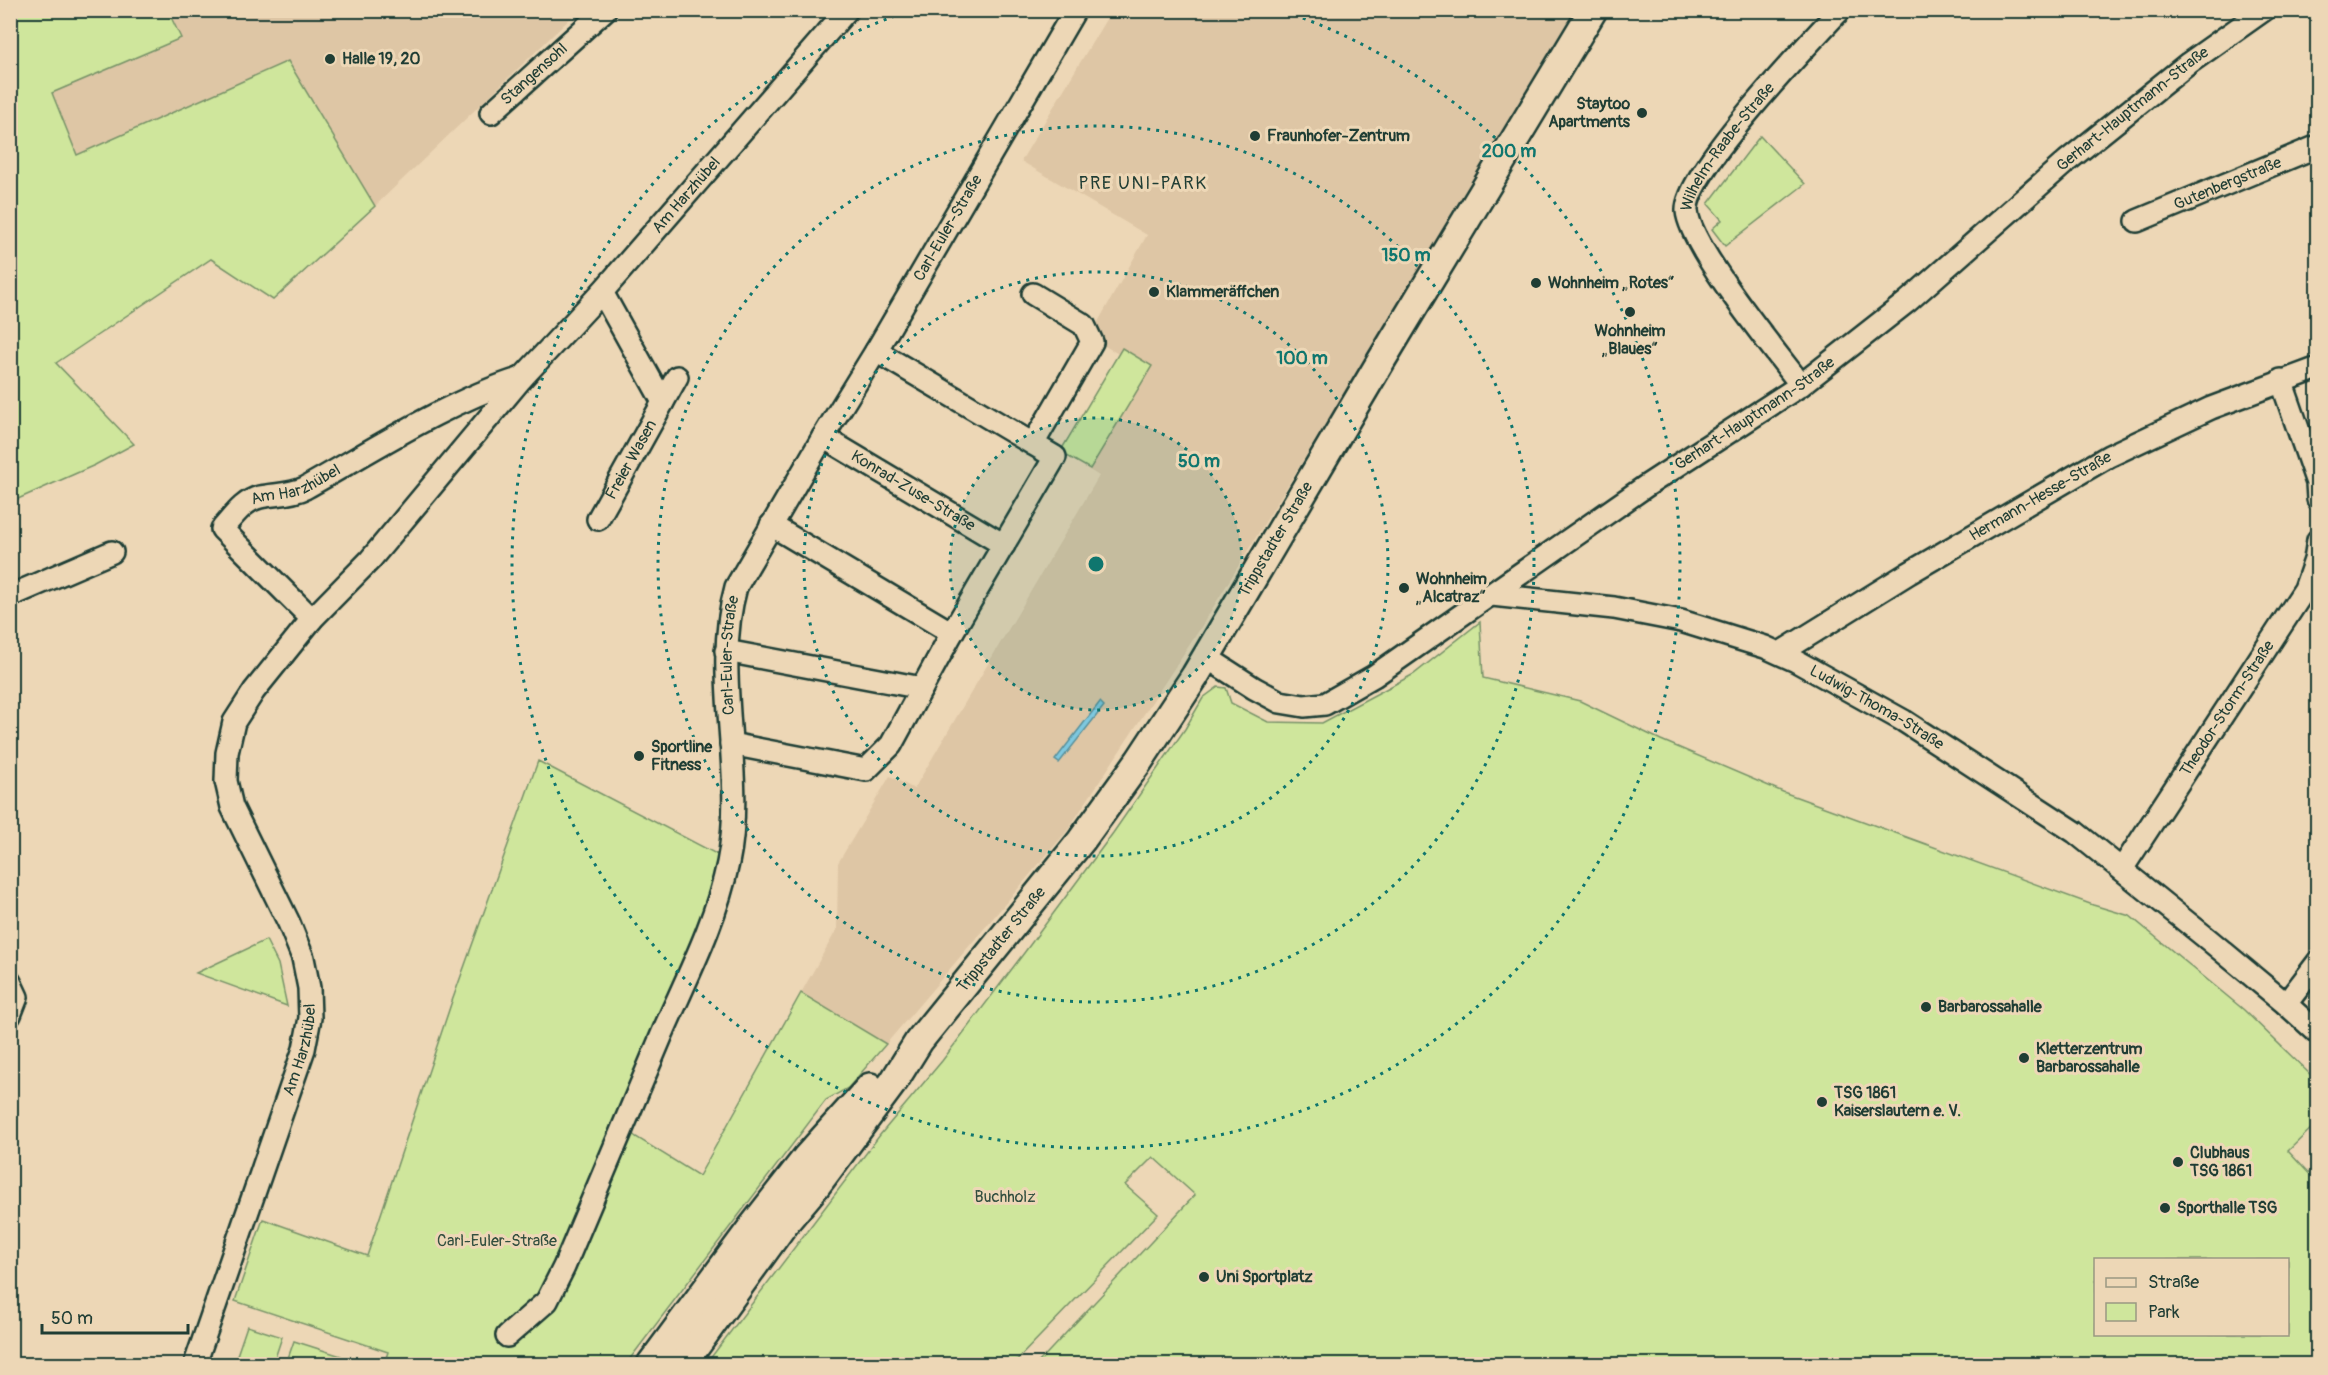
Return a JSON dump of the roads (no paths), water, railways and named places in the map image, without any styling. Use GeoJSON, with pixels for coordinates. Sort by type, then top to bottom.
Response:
{"type":"FeatureCollection","features":[{"type":"Feature","properties":{"kind":"main road","name":"Trippstadter Straße"},"geometry":{"type":"LineString","coordinates":[[683,1365],[784,1224],[816,1186],[894,1081],[919,1041],[1081,841],[1139,761],[1206,657],[1593,10]]}},
{"type":"Feature","properties":{"kind":"main road","name":"Trippstadter Straße"},"geometry":{"type":"LineString","coordinates":[[651,1365],[806,1158],[883,1073],[919,1041]]}},
{"type":"Feature","properties":{"kind":"street","name":"Stangensohl"},"geometry":{"type":"LineString","coordinates":[[491,113],[605,10]]}},
{"type":"Feature","properties":{"kind":"street","name":"Am Harzhübel"},"geometry":{"type":"LineString","coordinates":[[195,1365],[304,1048],[310,1018],[309,988],[303,958],[289,923],[232,807],[226,781],[227,753],[234,722],[254,691],[312,619],[370,560],[522,378],[602,292],[848,10]]}},
{"type":"Feature","properties":{"kind":"street","name":"Carl-Euler-Straße"},"geometry":{"type":"LineString","coordinates":[[507,1336],[547,1301],[564,1267],[694,961],[720,894],[728,860],[733,811],[726,651],[729,611],[736,587],[1075,10]]}},
{"type":"Feature","properties":{"kind":"street","name":"Wilhelm-Raabe-Straße"},"geometry":{"type":"LineString","coordinates":[[1801,385],[1714,266],[1689,222],[1686,209],[1698,182],[1738,124],[1774,81],[1840,10]]}},
{"type":"Feature","properties":{"kind":"street","name":"Gerhart-Hauptmann-Straße"},"geometry":{"type":"LineString","coordinates":[[1206,657],[1280,702],[1304,706],[1325,704],[1374,676],[1646,486],[1801,385],[1908,301],[2067,161],[2190,63],[2264,10]]}},
{"type":"Feature","properties":{"kind":"street","name":"Gutenbergstraße"},"geometry":{"type":"LineString","coordinates":[[2137,221],[2318,146]]}},
{"type":"Feature","properties":{"kind":"street","name":"Freier Wasen"},"geometry":{"type":"LineString","coordinates":[[602,292],[663,402]]}},
{"type":"Feature","properties":{"kind":"street"},"geometry":{"type":"LineString","coordinates":[[1033,294],[1084,325],[1092,342],[1033,444]]}},
{"type":"Feature","properties":{"kind":"street"},"geometry":{"type":"LineString","coordinates":[[731,744],[866,770],[891,745],[952,633],[1055,457],[876,351]]}},
{"type":"Feature","properties":{"kind":"street","name":"Hermann-Hesse-Straße"},"geometry":{"type":"LineString","coordinates":[[1780,653],[1909,573],[2109,456],[2211,408],[2318,368]]}},
{"type":"Feature","properties":{"kind":"street","name":"Freier Wasen"},"geometry":{"type":"LineString","coordinates":[[598,519],[677,377]]}},
{"type":"Feature","properties":{"kind":"street","name":"Am Harzhübel"},"geometry":{"type":"LineString","coordinates":[[312,619],[222,529],[241,507],[258,497],[302,489],[490,388],[522,378]]}},
{"type":"Feature","properties":{"kind":"street"},"geometry":{"type":"LineString","coordinates":[[2281,380],[2317,483],[2318,499]]}},
{"type":"Feature","properties":{"kind":"street","name":"Konrad-Zuse-Straße"},"geometry":{"type":"LineString","coordinates":[[823,437],[1004,545]]}},
{"type":"Feature","properties":{"kind":"street"},"geometry":{"type":"LineString","coordinates":[[771,525],[952,633]]}},
{"type":"Feature","properties":{"kind":"street","name":"Theodor-Storm-Straße"},"geometry":{"type":"LineString","coordinates":[[2122,869],[2305,589],[2315,560],[2318,540]]}},
{"type":"Feature","properties":{"kind":"street"},"geometry":{"type":"LineString","coordinates":[[10,596],[112,552]]}},
{"type":"Feature","properties":{"kind":"street","name":"Ludwig-Thoma-Straße"},"geometry":{"type":"LineString","coordinates":[[1492,595],[1614,608],[1681,621],[1780,653],[1904,721],[2075,832],[2209,940],[2318,1033]]}},
{"type":"Feature","properties":{"kind":"street"},"geometry":{"type":"LineString","coordinates":[[726,651],[922,688]]}},
{"type":"Feature","properties":{"kind":"street"},"geometry":{"type":"LineString","coordinates":[[2286,1004],[2318,962]]}},
{"type":"Feature","properties":{"kind":"street"},"geometry":{"type":"LineString","coordinates":[[10,982],[17,997],[10,1015]]}},
{"type":"Feature","properties":{"kind":"water"},"geometry":{"type":"Polygon","coordinates":[[[1100,702],[1104,706],[1059,763],[1055,760],[1100,702]]]}},
{"type":"Feature","properties":{"kind":"place","name":"Halle 19, 20"},"geometry":{"type":"Point","coordinates":[330,59]}},
{"type":"Feature","properties":{"kind":"place","name":"Staytoo Apartments"},"geometry":{"type":"Point","coordinates":[1642,113]}},
{"type":"Feature","properties":{"kind":"place","name":"Fraunhofer-Zentrum"},"geometry":{"type":"Point","coordinates":[1255,136]}},
{"type":"Feature","properties":{"kind":"place","name":"Wohnheim „Rotes“"},"geometry":{"type":"Point","coordinates":[1536,283]}},
{"type":"Feature","properties":{"kind":"place","name":"Klammeräffchen"},"geometry":{"type":"Point","coordinates":[1154,292]}},
{"type":"Feature","properties":{"kind":"place","name":"Wohnheim „Blaues“"},"geometry":{"type":"Point","coordinates":[1630,312]}},
{"type":"Feature","properties":{"kind":"place","name":"Wohnheim „Alcatraz“"},"geometry":{"type":"Point","coordinates":[1404,588]}},
{"type":"Feature","properties":{"kind":"place","name":"Sportline Fitness"},"geometry":{"type":"Point","coordinates":[639,756]}},
{"type":"Feature","properties":{"kind":"place","name":"Barbarossahalle"},"geometry":{"type":"Point","coordinates":[1926,1007]}},
{"type":"Feature","properties":{"kind":"place","name":"Kletterzentrum Barbarossahalle"},"geometry":{"type":"Point","coordinates":[2024,1058]}},
{"type":"Feature","properties":{"kind":"place","name":"TSG 1861 Kaiserslautern e. V."},"geometry":{"type":"Point","coordinates":[1822,1102]}},
{"type":"Feature","properties":{"kind":"place","name":"Clubhaus TSG 1861"},"geometry":{"type":"Point","coordinates":[2178,1162]}},
{"type":"Feature","properties":{"kind":"place","name":"Sporthalle TSG"},"geometry":{"type":"Point","coordinates":[2165,1208]}},
{"type":"Feature","properties":{"kind":"place","name":"Uni Sportplatz"},"geometry":{"type":"Point","coordinates":[1204,1277]}},
{"type":"Feature","properties":{"kind":"district","name":"PRE UNI-PARK"},"geometry":{"type":"Point","coordinates":[1143,183]}},
{"type":"Feature","properties":{"kind":"park label","name":"Buchholz"},"geometry":{"type":"Point","coordinates":[1005,1197]}}]}
